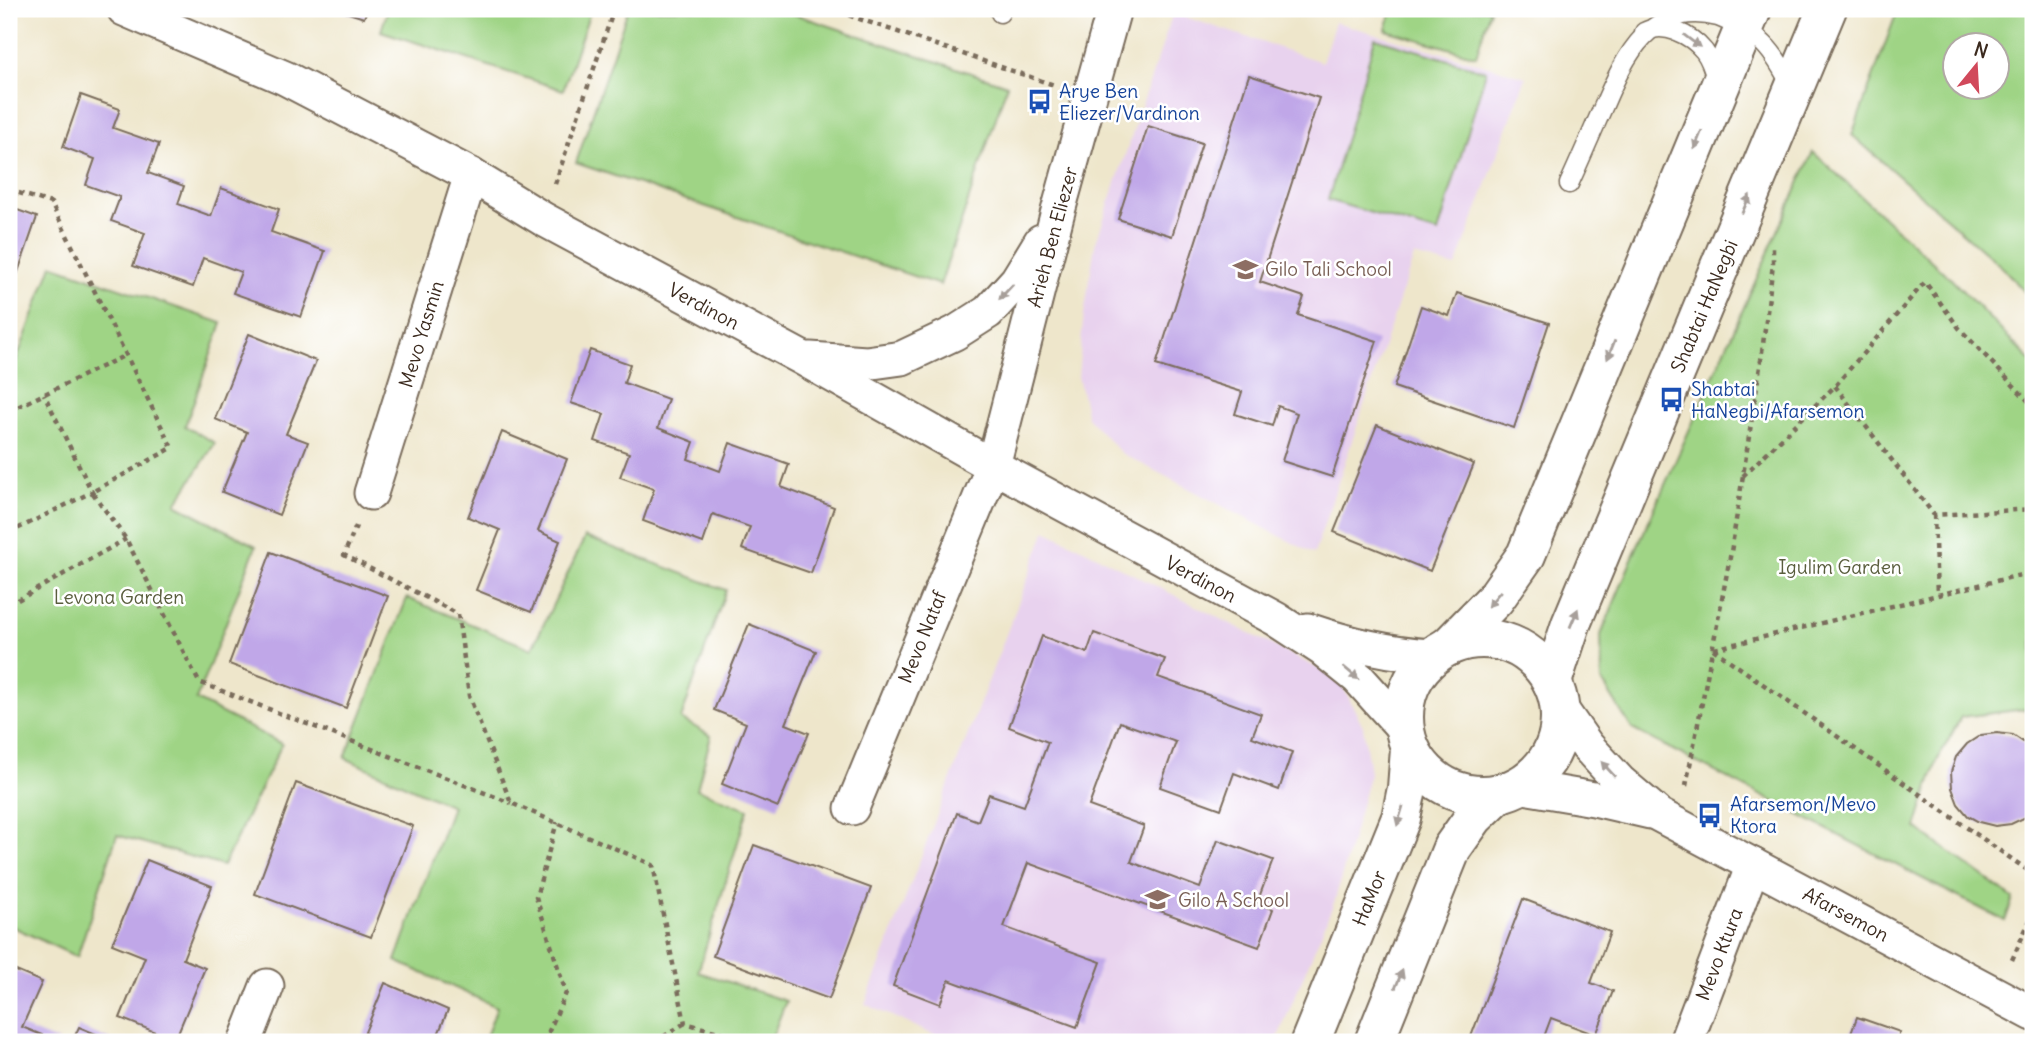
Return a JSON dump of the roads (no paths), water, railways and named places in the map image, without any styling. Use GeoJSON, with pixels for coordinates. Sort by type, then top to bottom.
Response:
{"type":"FeatureCollection","features":[{"type":"Feature","properties":{"kind":"street","name":"Verdinon"},"geometry":{"type":"LineString","coordinates":[[124,9],[285,78],[471,174],[543,219],[1276,619],[1358,678],[1407,739]]}},
{"type":"Feature","properties":{"kind":"street","name":"Arieh Ben Eliezer"},"geometry":{"type":"LineString","coordinates":[[993,466],[1057,215],[1114,9]]}},
{"type":"Feature","properties":{"kind":"street","name":"Shabtai HaNegbi"},"geometry":{"type":"LineString","coordinates":[[1556,694],[1571,624],[1827,9]]}},
{"type":"Feature","properties":{"kind":"street"},"geometry":{"type":"LineString","coordinates":[[1508,789],[1477,794],[1456,790],[1437,781],[1421,766],[1407,739],[1404,709],[1408,690],[1418,672],[1495,599],[1526,555],[1748,18]]}},
{"type":"Feature","properties":{"kind":"street","name":"Mevo Yasmin"},"geometry":{"type":"LineString","coordinates":[[371,493],[471,174]]}},
{"type":"Feature","properties":{"kind":"street"},"geometry":{"type":"LineString","coordinates":[[802,358],[866,363],[902,358],[955,333],[988,312],[1017,280],[1057,215]]}},
{"type":"Feature","properties":{"kind":"street","name":"Mevo Nataf"},"geometry":{"type":"LineString","coordinates":[[852,808],[993,466]]}},
{"type":"Feature","properties":{"kind":"street","name":"Verdinon"},"geometry":{"type":"LineString","coordinates":[[1276,619],[1360,646],[1396,653],[1440,651]]}},
{"type":"Feature","properties":{"kind":"street"},"geometry":{"type":"LineString","coordinates":[[1374,1042],[1452,848],[1474,817],[1508,789],[1537,772],[1551,752],[1559,730],[1556,694],[1538,663],[1519,648],[1496,640],[1472,639],[1440,651]]}},
{"type":"Feature","properties":{"kind":"street","name":"Afarsemon"},"geometry":{"type":"LineString","coordinates":[[1556,694],[1587,746],[1611,773],[1668,819],[2033,1014]]}},
{"type":"Feature","properties":{"kind":"street","name":"HaMor"},"geometry":{"type":"LineString","coordinates":[[1310,1042],[1401,818],[1408,788],[1407,739]]}},
{"type":"Feature","properties":{"kind":"street","name":"Afarsemon"},"geometry":{"type":"LineString","coordinates":[[1508,789],[1594,799],[1668,819]]}},
{"type":"Feature","properties":{"kind":"street","name":"Mevo Ktura"},"geometry":{"type":"LineString","coordinates":[[1686,1042],[1753,865]]}},
{"type":"Feature","properties":{"kind":"street"},"geometry":{"type":"LineString","coordinates":[[245,1042],[267,986]]}},
{"type":"Feature","properties":{"kind":"lane"},"geometry":{"type":"LineString","coordinates":[[1569,184],[1622,63],[1641,34],[1652,23],[1678,10],[1748,18],[1780,63],[1793,90]]}},
{"type":"Feature","properties":{"kind":"lane"},"geometry":{"type":"LineString","coordinates":[[1641,34],[1649,29],[1668,28],[1694,41],[1710,60],[1719,88]]}},
{"type":"Feature","properties":{"kind":"place","name":"Arye Ben Eliezer/Vardinon"},"geometry":{"type":"Point","coordinates":[1039,102]}},
{"type":"Feature","properties":{"kind":"place","name":"Gilo Tali School"},"geometry":{"type":"Point","coordinates":[1245,269]}},
{"type":"Feature","properties":{"kind":"place","name":"Shabtai HaNegbi/Afarsemon"},"geometry":{"type":"Point","coordinates":[1671,400]}},
{"type":"Feature","properties":{"kind":"place","name":"Afarsemon/Mevo Ktora"},"geometry":{"type":"Point","coordinates":[1710,815]}},
{"type":"Feature","properties":{"kind":"place","name":"Gilo A School"},"geometry":{"type":"Point","coordinates":[1158,900]}},
{"type":"Feature","properties":{"kind":"park label","name":"Igulim Garden"},"geometry":{"type":"Point","coordinates":[1840,567]}},
{"type":"Feature","properties":{"kind":"park label","name":"Levona Garden"},"geometry":{"type":"Point","coordinates":[119,597]}}]}
